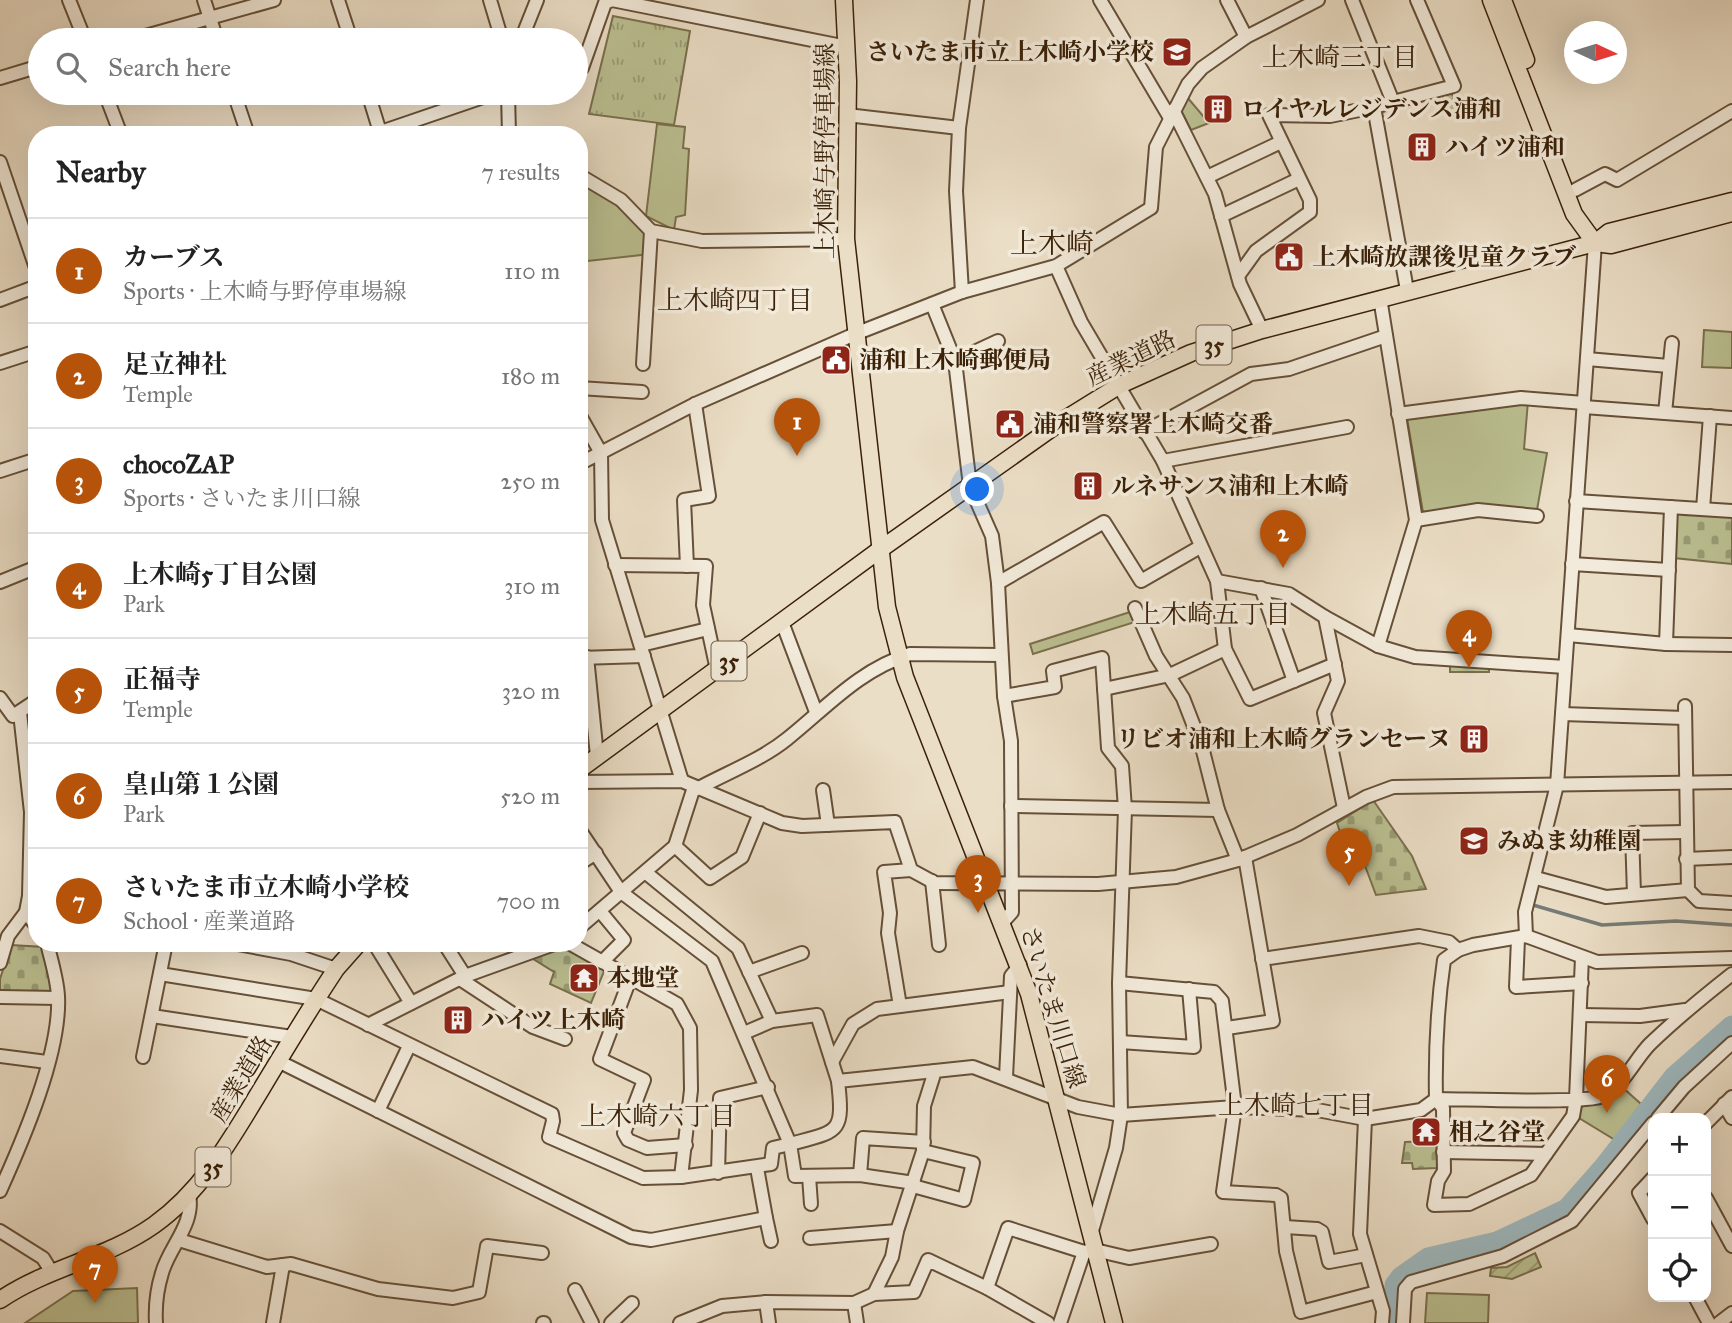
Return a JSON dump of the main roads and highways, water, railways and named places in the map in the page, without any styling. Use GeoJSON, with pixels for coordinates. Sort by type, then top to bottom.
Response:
{"type":"FeatureCollection","features":[{"type":"Feature","properties":{"kind":"main road","name":"上木崎与野停車場線"},"geometry":{"type":"LineString","coordinates":[[844,0],[847,47],[846,239],[878,551]]}},
{"type":"Feature","properties":{"kind":"main road"},"geometry":{"type":"LineString","coordinates":[[1491,0],[1574,214],[1595,243]]}},
{"type":"Feature","properties":{"kind":"main road"},"geometry":{"type":"LineString","coordinates":[[1503,0],[1595,243]]}},
{"type":"Feature","properties":{"kind":"main road","name":"産業道路"},"geometry":{"type":"LineString","coordinates":[[1595,243],[1609,232],[1732,201]]}},
{"type":"Feature","properties":{"kind":"main road","name":"産業道路"},"geometry":{"type":"LineString","coordinates":[[588,762],[878,551],[1062,421],[1120,385],[1191,353],[1262,330],[1595,243],[1611,245],[1732,213]]}},
{"type":"Feature","properties":{"kind":"main road","name":"さいたま川口線"},"geometry":{"type":"LineString","coordinates":[[878,551],[899,658],[1020,965],[1056,1096],[1090,1245],[1114,1323]]}},
{"type":"Feature","properties":{"kind":"main road","name":"産業道路"},"geometry":{"type":"LineString","coordinates":[[0,1300],[51,1271],[126,1242],[155,1225],[189,1195],[211,1170],[316,999],[351,952]]}},
{"type":"Feature","properties":{"kind":"waterway"},"geometry":{"type":"LineString","coordinates":[[1533,905],[1602,925],[1676,921],[1732,925]]}},
{"type":"Feature","properties":{"kind":"waterway"},"geometry":{"type":"LineString","coordinates":[[1392,1323],[1395,1285],[1401,1277],[1428,1258],[1497,1242],[1567,1209],[1604,1167],[1674,1077],[1732,1026]]}},
{"type":"Feature","properties":{"kind":"place","name":"さいたま市立上木崎小学校"},"geometry":{"type":"Point","coordinates":[1177,52]}},
{"type":"Feature","properties":{"kind":"place","name":"ロイヤルレジデンス浦和"},"geometry":{"type":"Point","coordinates":[1218,109]}},
{"type":"Feature","properties":{"kind":"place","name":"ハイツ浦和"},"geometry":{"type":"Point","coordinates":[1422,147]}},
{"type":"Feature","properties":{"kind":"place","name":"上木崎放課後児童クラブ"},"geometry":{"type":"Point","coordinates":[1289,257]}},
{"type":"Feature","properties":{"kind":"place","name":"浦和上木崎郵便局"},"geometry":{"type":"Point","coordinates":[836,360]}},
{"type":"Feature","properties":{"kind":"place","name":"浦和警察署上木崎交番"},"geometry":{"type":"Point","coordinates":[1010,424]}},
{"type":"Feature","properties":{"kind":"place","name":"カーブス"},"geometry":{"type":"Point","coordinates":[797,456]}},
{"type":"Feature","properties":{"kind":"place","name":"ルネサンス浦和上木崎"},"geometry":{"type":"Point","coordinates":[1088,486]}},
{"type":"Feature","properties":{"kind":"place","name":"足立神社"},"geometry":{"type":"Point","coordinates":[1283,568]}},
{"type":"Feature","properties":{"kind":"place","name":"上木崎5丁目公園"},"geometry":{"type":"Point","coordinates":[1469,668]}},
{"type":"Feature","properties":{"kind":"place","name":"リビオ浦和上木崎グランセーヌ"},"geometry":{"type":"Point","coordinates":[1474,739]}},
{"type":"Feature","properties":{"kind":"place","name":"みぬま幼稚園"},"geometry":{"type":"Point","coordinates":[1474,841]}},
{"type":"Feature","properties":{"kind":"place","name":"正福寺"},"geometry":{"type":"Point","coordinates":[1349,886]}},
{"type":"Feature","properties":{"kind":"place","name":"chocoZAP"},"geometry":{"type":"Point","coordinates":[978,913]}},
{"type":"Feature","properties":{"kind":"place","name":"本地堂"},"geometry":{"type":"Point","coordinates":[584,978]}},
{"type":"Feature","properties":{"kind":"place","name":"ハイツ上木崎"},"geometry":{"type":"Point","coordinates":[458,1020]}},
{"type":"Feature","properties":{"kind":"place","name":"皇山第１公園"},"geometry":{"type":"Point","coordinates":[1607,1113]}},
{"type":"Feature","properties":{"kind":"place","name":"相之谷堂"},"geometry":{"type":"Point","coordinates":[1426,1132]}},
{"type":"Feature","properties":{"kind":"place","name":"さいたま市立木崎小学校"},"geometry":{"type":"Point","coordinates":[95,1303]}},
{"type":"Feature","properties":{"kind":"district","name":"上木崎三丁目"},"geometry":{"type":"Point","coordinates":[1340,57]}},
{"type":"Feature","properties":{"kind":"district","name":"上木崎"},"geometry":{"type":"Point","coordinates":[1052,243]}},
{"type":"Feature","properties":{"kind":"district","name":"上木崎四丁目"},"geometry":{"type":"Point","coordinates":[735,300]}},
{"type":"Feature","properties":{"kind":"district","name":"上木崎五丁目"},"geometry":{"type":"Point","coordinates":[1213,614]}},
{"type":"Feature","properties":{"kind":"district","name":"上木崎七丁目"},"geometry":{"type":"Point","coordinates":[1296,1105]}},
{"type":"Feature","properties":{"kind":"district","name":"上木崎六丁目"},"geometry":{"type":"Point","coordinates":[658,1116]}}]}
